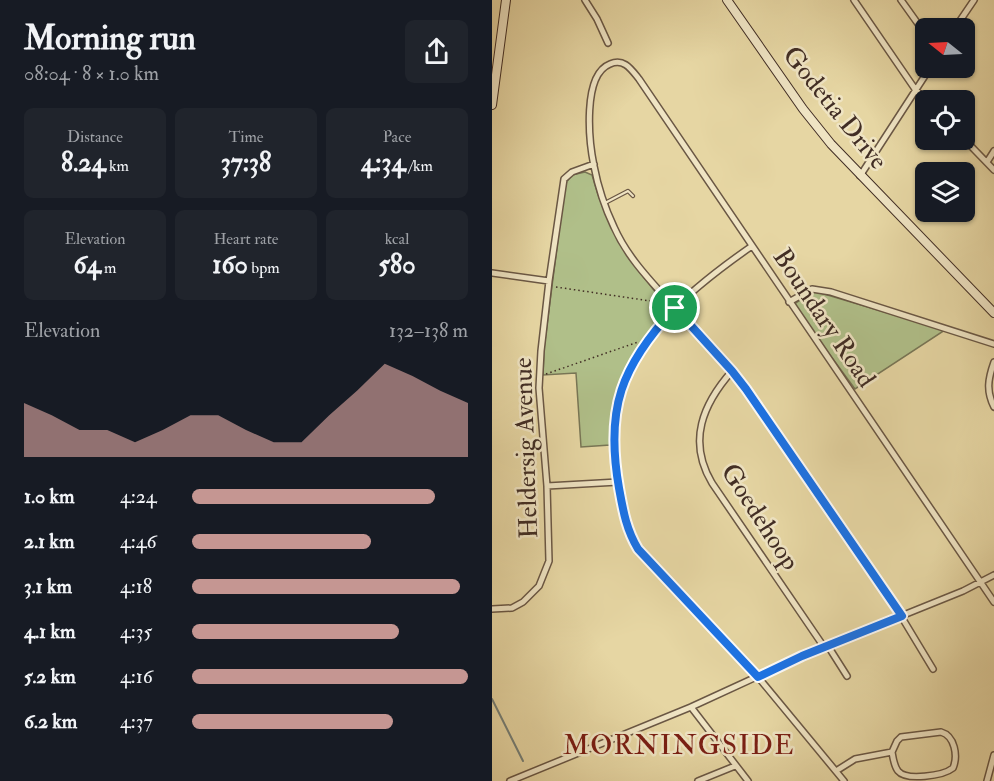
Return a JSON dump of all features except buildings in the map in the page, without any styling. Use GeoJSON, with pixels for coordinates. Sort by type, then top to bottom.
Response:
{"type":"FeatureCollection","features":[{"type":"Feature","properties":{"kind":"street"},"geometry":{"type":"LineString","coordinates":[[492,105],[506,0]]}},
{"type":"Feature","properties":{"kind":"street"},"geometry":{"type":"LineString","coordinates":[[585,0],[608,43]]}},
{"type":"Feature","properties":{"kind":"street","name":"Godetia Drive"},"geometry":{"type":"LineString","coordinates":[[727,0],[803,109],[831,144],[994,313]]}},
{"type":"Feature","properties":{"kind":"street"},"geometry":{"type":"LineString","coordinates":[[855,0],[915,89]]}},
{"type":"Feature","properties":{"kind":"street"},"geometry":{"type":"LineString","coordinates":[[901,0],[915,20]]}},
{"type":"Feature","properties":{"kind":"street"},"geometry":{"type":"LineString","coordinates":[[961,18],[972,0]]}},
{"type":"Feature","properties":{"kind":"street","name":"Boundary Road"},"geometry":{"type":"LineString","coordinates":[[594,164],[590,100],[593,83],[607,65],[617,62],[625,64],[635,74],[994,602]]}},
{"type":"Feature","properties":{"kind":"street"},"geometry":{"type":"LineString","coordinates":[[861,176],[923,78]]}},
{"type":"Feature","properties":{"kind":"street"},"geometry":{"type":"LineString","coordinates":[[975,150],[994,170]]}},
{"type":"Feature","properties":{"kind":"street"},"geometry":{"type":"LineString","coordinates":[[987,162],[994,151]]}},
{"type":"Feature","properties":{"kind":"street"},"geometry":{"type":"LineString","coordinates":[[594,164],[614,228],[632,258],[732,371],[902,616],[933,669]]}},
{"type":"Feature","properties":{"kind":"street","name":"Heldersig Avenue"},"geometry":{"type":"LineString","coordinates":[[492,609],[512,608],[523,602],[539,586],[549,561],[540,376],[549,283],[564,179],[572,171],[594,164]]}},
{"type":"Feature","properties":{"kind":"street"},"geometry":{"type":"LineString","coordinates":[[752,246],[673,306],[648,338],[631,366],[615,414],[613,446],[618,482],[627,526],[638,549],[758,677],[844,781]]}},
{"type":"Feature","properties":{"kind":"street"},"geometry":{"type":"LineString","coordinates":[[492,273],[549,283]]}},
{"type":"Feature","properties":{"kind":"street"},"geometry":{"type":"LineString","coordinates":[[789,302],[806,291],[831,292],[994,344]]}},
{"type":"Feature","properties":{"kind":"street"},"geometry":{"type":"LineString","coordinates":[[994,362],[988,393],[994,406]]}},
{"type":"Feature","properties":{"kind":"street","name":"Goedehoop"},"geometry":{"type":"LineString","coordinates":[[732,371],[712,395],[702,420],[700,437],[703,465],[712,483],[847,676]]}},
{"type":"Feature","properties":{"kind":"street"},"geometry":{"type":"LineString","coordinates":[[547,486],[618,482]]}},
{"type":"Feature","properties":{"kind":"street"},"geometry":{"type":"LineString","coordinates":[[510,781],[691,707],[826,646],[981,583],[994,575]]}},
{"type":"Feature","properties":{"kind":"street"},"geometry":{"type":"LineString","coordinates":[[691,707],[748,781]]}},
{"type":"Feature","properties":{"kind":"street"},"geometry":{"type":"LineString","coordinates":[[940,732],[946,734],[951,740],[955,761],[953,768],[943,774],[910,776],[899,773],[892,752],[901,737],[940,732]]}},
{"type":"Feature","properties":{"kind":"street"},"geometry":{"type":"LineString","coordinates":[[836,771],[855,759],[892,752]]}},
{"type":"Feature","properties":{"kind":"street"},"geometry":{"type":"LineString","coordinates":[[987,781],[994,755]]}},
{"type":"Feature","properties":{"kind":"street"},"geometry":{"type":"LineString","coordinates":[[698,781],[735,766]]}},
{"type":"Feature","properties":{"kind":"lane"},"geometry":{"type":"LineString","coordinates":[[605,203],[628,191],[633,196]]}},
{"type":"Feature","properties":{"kind":"path"},"geometry":{"type":"LineString","coordinates":[[549,283],[673,306]]}},
{"type":"Feature","properties":{"kind":"path"},"geometry":{"type":"LineString","coordinates":[[540,376],[648,338]]}},
{"type":"Feature","properties":{"kind":"green space"},"geometry":{"type":"Polygon","coordinates":[[[585,172],[592,175],[604,211],[628,256],[666,308],[624,374],[614,407],[610,445],[581,447],[576,373],[543,375],[544,349],[565,184],[572,175],[585,172]]]}},
{"type":"Feature","properties":{"kind":"green space"},"geometry":{"type":"Polygon","coordinates":[[[814,291],[945,330],[855,389],[793,305],[814,291]]]}},
{"type":"Feature","properties":{"kind":"waterway"},"geometry":{"type":"LineString","coordinates":[[492,699],[523,761]]}},
{"type":"Feature","properties":{"kind":"district","name":"MORNINGSIDE"},"geometry":{"type":"Point","coordinates":[679,745]}},
{"type":"Feature","properties":{"kind":"route"},"geometry":{"type":"LineString","coordinates":[[675,308],[746,389],[902,616],[802,656],[758,677],[638,549],[627,526],[618,482],[613,446],[615,414],[631,366],[642,345],[675,308]]}}]}
